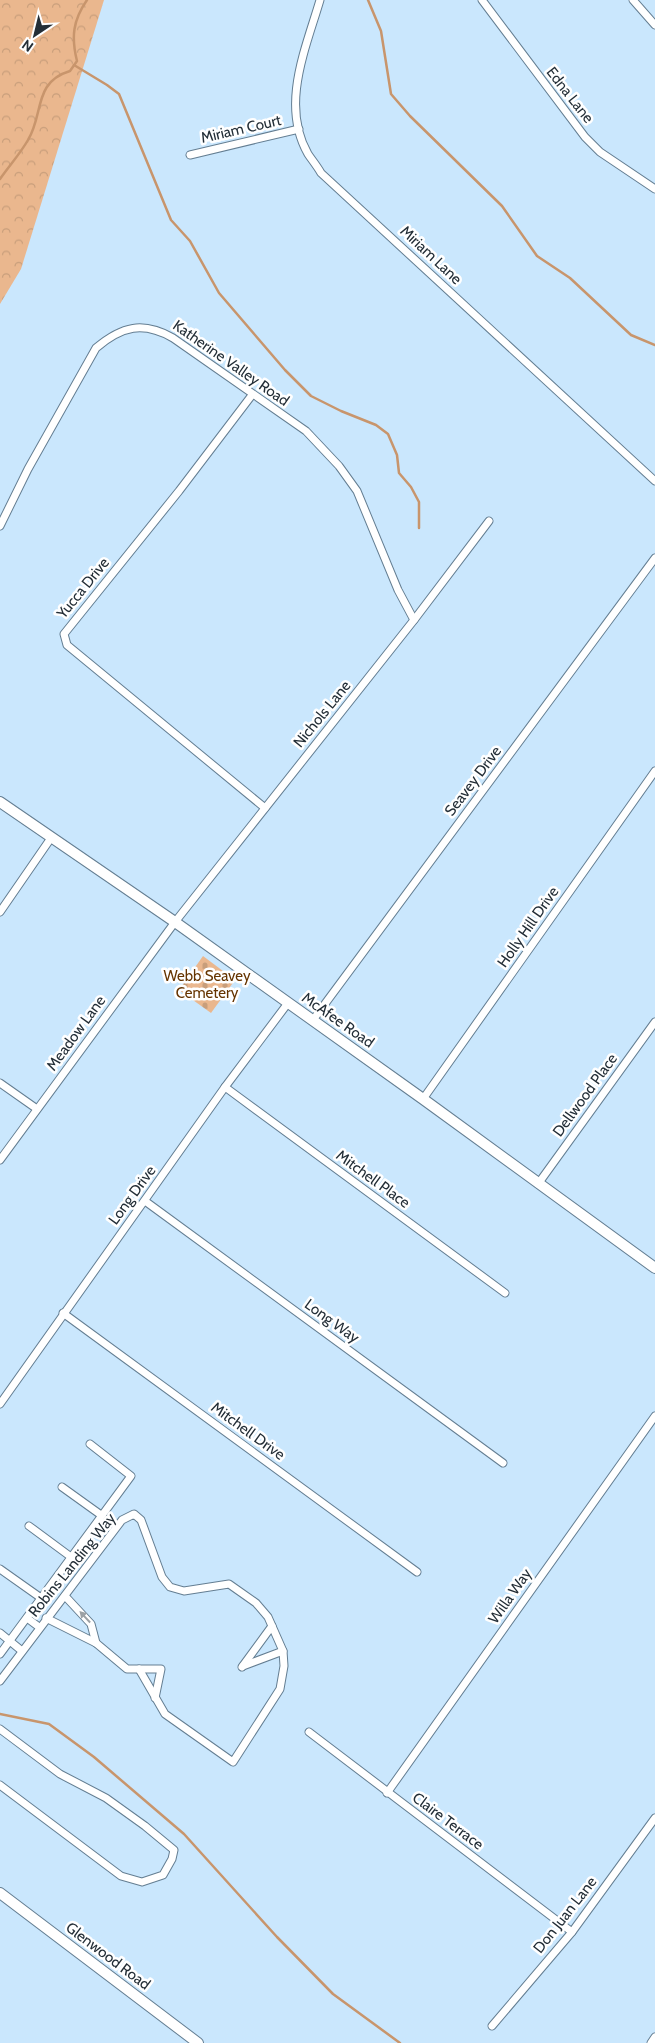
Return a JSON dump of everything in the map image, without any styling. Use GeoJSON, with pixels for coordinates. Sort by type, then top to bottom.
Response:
{"type":"FeatureCollection","features":[{"type":"Feature","properties":{"kind":"street","name":"Miriam Lane"},"geometry":{"type":"LineString","coordinates":[[320,0],[296,88],[296,109],[299,129],[307,152],[321,173],[655,481]]}},
{"type":"Feature","properties":{"kind":"street","name":"Edna Lane"},"geometry":{"type":"LineString","coordinates":[[482,0],[585,137],[600,152],[655,189]]}},
{"type":"Feature","properties":{"kind":"street"},"geometry":{"type":"LineString","coordinates":[[633,0],[655,25]]}},
{"type":"Feature","properties":{"kind":"street","name":"Miriam Court"},"geometry":{"type":"LineString","coordinates":[[190,155],[299,129]]}},
{"type":"Feature","properties":{"kind":"street","name":"Katherine Valley Road"},"geometry":{"type":"LineString","coordinates":[[0,526],[28,469],[96,348],[109,337],[129,327],[159,330],[306,431],[339,466],[357,491],[398,590],[414,620]]}},
{"type":"Feature","properties":{"kind":"street","name":"Yucca Drive"},"geometry":{"type":"LineString","coordinates":[[252,395],[179,491],[64,634],[67,645],[265,808]]}},
{"type":"Feature","properties":{"kind":"street","name":"Nichols Lane"},"geometry":{"type":"LineString","coordinates":[[175,922],[414,620],[489,521]]}},
{"type":"Feature","properties":{"kind":"street","name":"Seavey Drive"},"geometry":{"type":"LineString","coordinates":[[313,1020],[655,558]]}},
{"type":"Feature","properties":{"kind":"street","name":"Holly Hill Drive"},"geometry":{"type":"LineString","coordinates":[[423,1099],[655,772]]}},
{"type":"Feature","properties":{"kind":"street","name":"McAfee Road"},"geometry":{"type":"LineString","coordinates":[[0,802],[175,922],[313,1020],[655,1268]]}},
{"type":"Feature","properties":{"kind":"street"},"geometry":{"type":"LineString","coordinates":[[0,912],[51,838]]}},
{"type":"Feature","properties":{"kind":"street","name":"Meadow Lane"},"geometry":{"type":"LineString","coordinates":[[0,1160],[175,922]]}},
{"type":"Feature","properties":{"kind":"street","name":"Long Drive"},"geometry":{"type":"LineString","coordinates":[[0,1404],[63,1313],[288,1003]]}},
{"type":"Feature","properties":{"kind":"street","name":"Dellwood Place"},"geometry":{"type":"LineString","coordinates":[[538,1184],[655,1022]]}},
{"type":"Feature","properties":{"kind":"street"},"geometry":{"type":"LineString","coordinates":[[0,1083],[38,1109]]}},
{"type":"Feature","properties":{"kind":"street","name":"Mitchell Place"},"geometry":{"type":"LineString","coordinates":[[225,1088],[505,1293]]}},
{"type":"Feature","properties":{"kind":"street","name":"Long Way"},"geometry":{"type":"LineString","coordinates":[[144,1201],[503,1463]]}},
{"type":"Feature","properties":{"kind":"street","name":"Mitchell Drive"},"geometry":{"type":"LineString","coordinates":[[63,1313],[417,1572]]}},
{"type":"Feature","properties":{"kind":"street","name":"Willa Way"},"geometry":{"type":"LineString","coordinates":[[387,1792],[655,1416]]}},
{"type":"Feature","properties":{"kind":"street","name":"Robins Landing Way"},"geometry":{"type":"LineString","coordinates":[[0,1654],[130,1476],[90,1444]]}},
{"type":"Feature","properties":{"kind":"street"},"geometry":{"type":"LineString","coordinates":[[62,1487],[101,1515]]}},
{"type":"Feature","properties":{"kind":"street","name":"Robins Landing Way"},"geometry":{"type":"LineString","coordinates":[[0,1680],[122,1520],[134,1514],[141,1520],[162,1577],[170,1587],[184,1591],[229,1584],[256,1603],[268,1617],[283,1652],[284,1666],[280,1689],[233,1762],[165,1714],[155,1699]]}},
{"type":"Feature","properties":{"kind":"street"},"geometry":{"type":"LineString","coordinates":[[29,1526],[71,1557]]}},
{"type":"Feature","properties":{"kind":"street"},"geometry":{"type":"LineString","coordinates":[[0,1569],[41,1598]]}},
{"type":"Feature","properties":{"kind":"street"},"geometry":{"type":"LineString","coordinates":[[65,1596],[91,1624],[96,1643]]}},
{"type":"Feature","properties":{"kind":"street"},"geometry":{"type":"LineString","coordinates":[[26,1618],[39,1627]]}},
{"type":"Feature","properties":{"kind":"street"},"geometry":{"type":"LineString","coordinates":[[46,1618],[96,1643],[127,1668],[161,1669],[155,1699]]}},
{"type":"Feature","properties":{"kind":"street"},"geometry":{"type":"LineString","coordinates":[[272,1626],[242,1667],[283,1652]]}},
{"type":"Feature","properties":{"kind":"street"},"geometry":{"type":"LineString","coordinates":[[0,1633],[22,1651]]}},
{"type":"Feature","properties":{"kind":"street"},"geometry":{"type":"LineString","coordinates":[[139,1669],[155,1699]]}},
{"type":"Feature","properties":{"kind":"street"},"geometry":{"type":"LineString","coordinates":[[0,1729],[60,1774],[106,1798],[146,1826],[174,1850],[172,1859],[163,1875],[142,1882],[121,1876],[0,1785]]}},
{"type":"Feature","properties":{"kind":"street","name":"Claire Terrace"},"geometry":{"type":"LineString","coordinates":[[309,1732],[572,1932]]}},
{"type":"Feature","properties":{"kind":"street","name":"Don Juan Lane"},"geometry":{"type":"LineString","coordinates":[[492,2026],[572,1932],[655,1818]]}},
{"type":"Feature","properties":{"kind":"street","name":"Glenwood Road"},"geometry":{"type":"LineString","coordinates":[[0,1893],[198,2043]]}},
{"type":"Feature","properties":{"kind":"street"},"geometry":{"type":"LineString","coordinates":[[650,2043],[655,2037]]}},
{"type":"Feature","properties":{"kind":"green space"},"geometry":{"type":"Polygon","coordinates":[[[0,0],[104,0],[21,269],[0,304],[0,0]]]}},
{"type":"Feature","properties":{"kind":"green space","name":"Webb Seavey Cemetery"},"geometry":{"type":"Polygon","coordinates":[[[203,956],[235,980],[211,1013],[179,990],[203,956]]]}},
{"type":"Feature","properties":{"kind":"waterway"},"geometry":{"type":"LineString","coordinates":[[0,179],[28,140],[33,130],[41,100],[50,83],[58,76],[70,71],[77,61],[74,29],[82,7],[87,0]]}},
{"type":"Feature","properties":{"kind":"waterway"},"geometry":{"type":"LineString","coordinates":[[368,0],[381,31],[391,94],[410,116],[502,206],[537,256],[570,278],[631,335],[655,345]]}},
{"type":"Feature","properties":{"kind":"waterway"},"geometry":{"type":"LineString","coordinates":[[74,65],[119,94],[171,220],[190,241],[219,293],[285,370],[311,396],[376,425],[388,434],[397,455],[399,473],[411,487],[419,502],[419,528]]}},
{"type":"Feature","properties":{"kind":"waterway"},"geometry":{"type":"LineString","coordinates":[[0,1714],[49,1724],[94,1757],[184,1834],[277,1937],[333,1994],[400,2043]]}}]}
